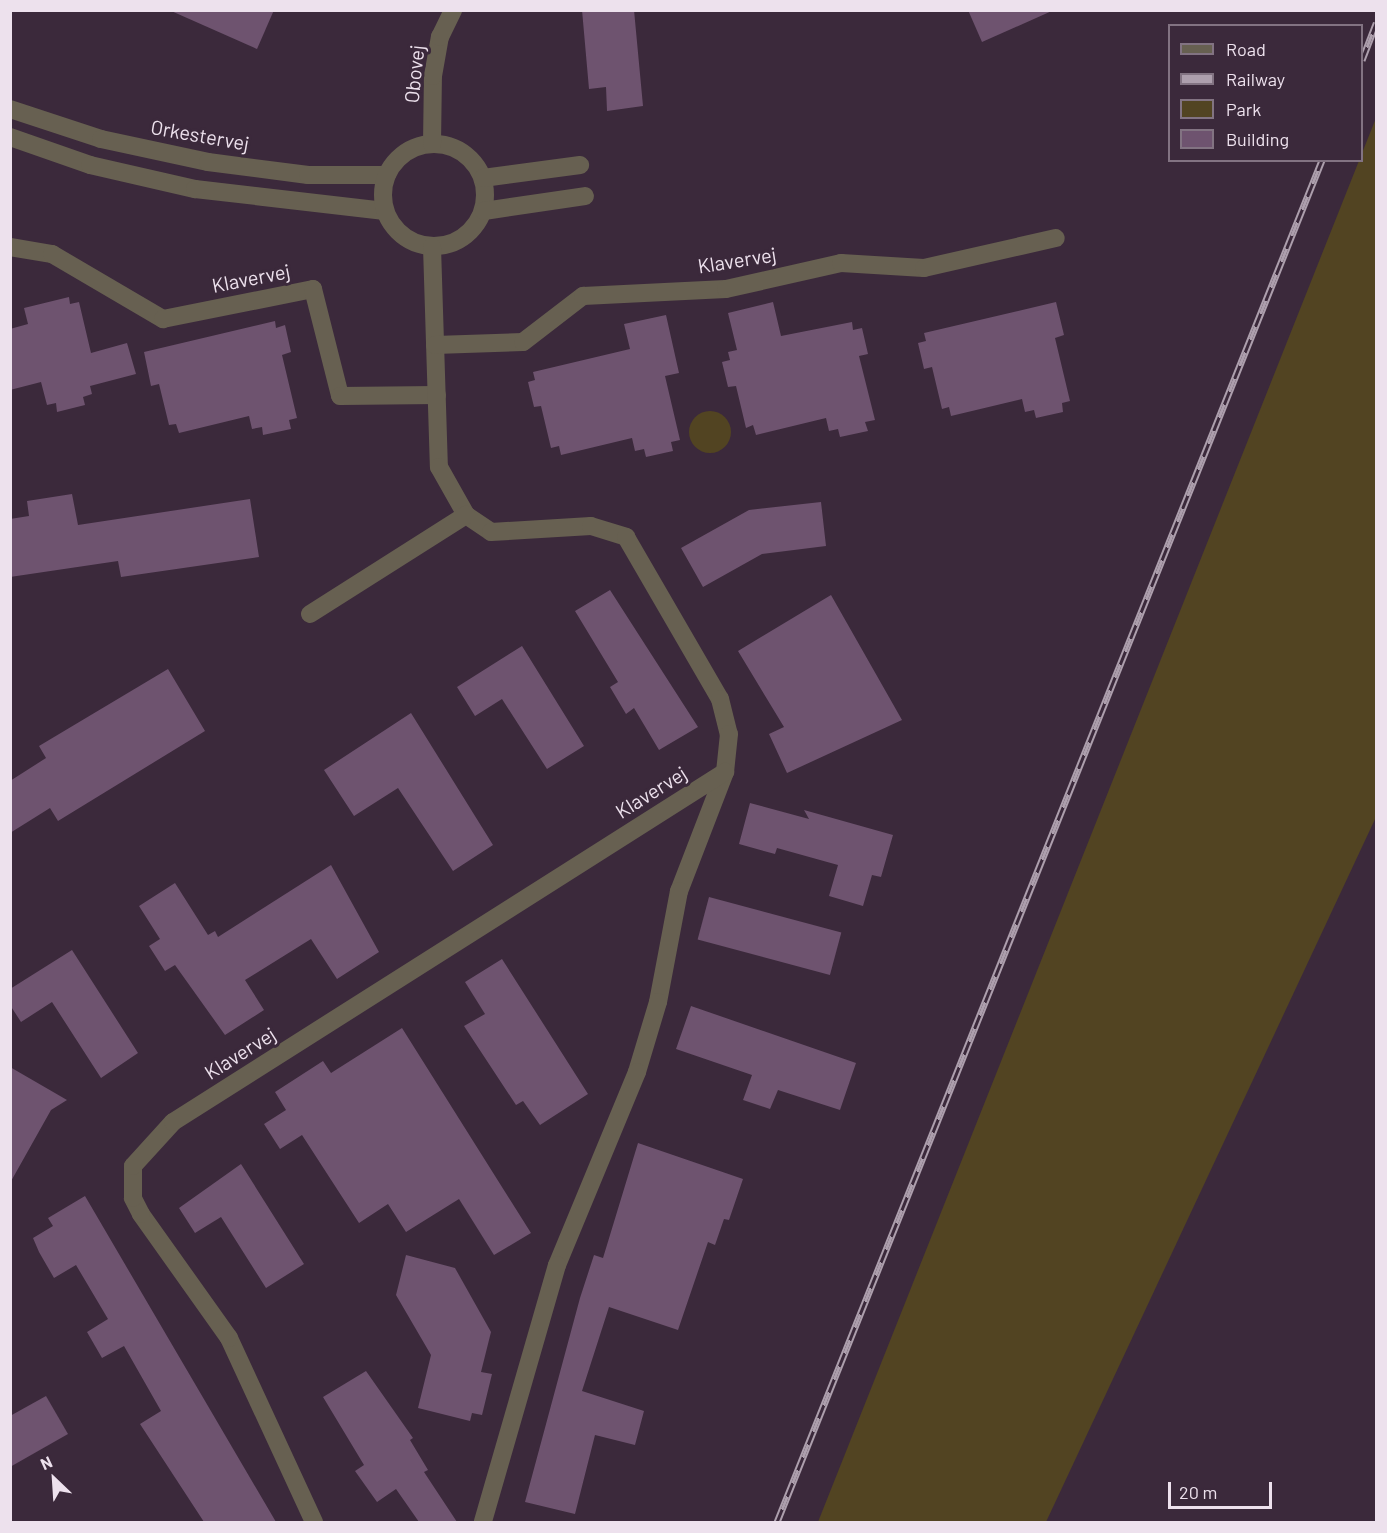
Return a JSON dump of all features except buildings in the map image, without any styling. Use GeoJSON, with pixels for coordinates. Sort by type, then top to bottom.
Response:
{"type":"FeatureCollection","features":[{"type":"Feature","properties":{"kind":"street","name":"Obovej"},"geometry":{"type":"LineString","coordinates":[[432,144],[433,76],[440,37],[453,10]]}},
{"type":"Feature","properties":{"kind":"street","name":"Orkestervej"},"geometry":{"type":"LineString","coordinates":[[10,109],[101,139],[208,162],[308,176],[387,175]]}},
{"type":"Feature","properties":{"kind":"street"},"geometry":{"type":"LineString","coordinates":[[10,137],[90,165],[195,189],[385,211]]}},
{"type":"Feature","properties":{"kind":"street"},"geometry":{"type":"LineString","coordinates":[[484,211],[483,178],[465,154],[432,144],[404,154],[387,175],[385,211],[405,238],[432,247],[459,240],[484,211],[585,196]]}},
{"type":"Feature","properties":{"kind":"street"},"geometry":{"type":"LineString","coordinates":[[483,178],[580,165]]}},
{"type":"Feature","properties":{"kind":"street","name":"Klavervej"},"geometry":{"type":"LineString","coordinates":[[435,345],[523,342],[583,296],[726,289],[841,263],[924,268],[1056,238]]}},
{"type":"Feature","properties":{"kind":"street","name":"Klavervej"},"geometry":{"type":"LineString","coordinates":[[10,247],[52,254],[164,319],[313,289],[340,396],[437,395]]}},
{"type":"Feature","properties":{"kind":"street","name":"Klavervej"},"geometry":{"type":"LineString","coordinates":[[432,247],[439,467],[466,515],[491,532],[591,526],[626,537],[720,699],[729,734],[725,772],[679,891],[658,1002],[637,1072],[557,1265],[483,1522]]}},
{"type":"Feature","properties":{"kind":"street"},"geometry":{"type":"LineString","coordinates":[[310,614],[466,515]]}},
{"type":"Feature","properties":{"kind":"street","name":"Klavervej"},"geometry":{"type":"LineString","coordinates":[[314,1522],[229,1338],[141,1214],[133,1198],[133,1166],[173,1122],[725,772]]}},
{"type":"Feature","properties":{"kind":"green space"},"geometry":{"type":"Polygon","coordinates":[[[1376,118],[1376,817],[1046,1522],[818,1522],[1359,162],[1363,162],[1363,151],[1376,118]]]}},
{"type":"Feature","properties":{"kind":"green space"},"geometry":{"type":"Polygon","coordinates":[[[710,411],[725,417],[731,432],[725,447],[710,453],[695,447],[689,432],[695,417],[710,411]]]}},
{"type":"Feature","properties":{"kind":"railway"},"geometry":{"type":"LineString","coordinates":[[1363,57],[1376,23]]}},
{"type":"Feature","properties":{"kind":"railway"},"geometry":{"type":"LineString","coordinates":[[777,1522],[1321,162]]}}]}
